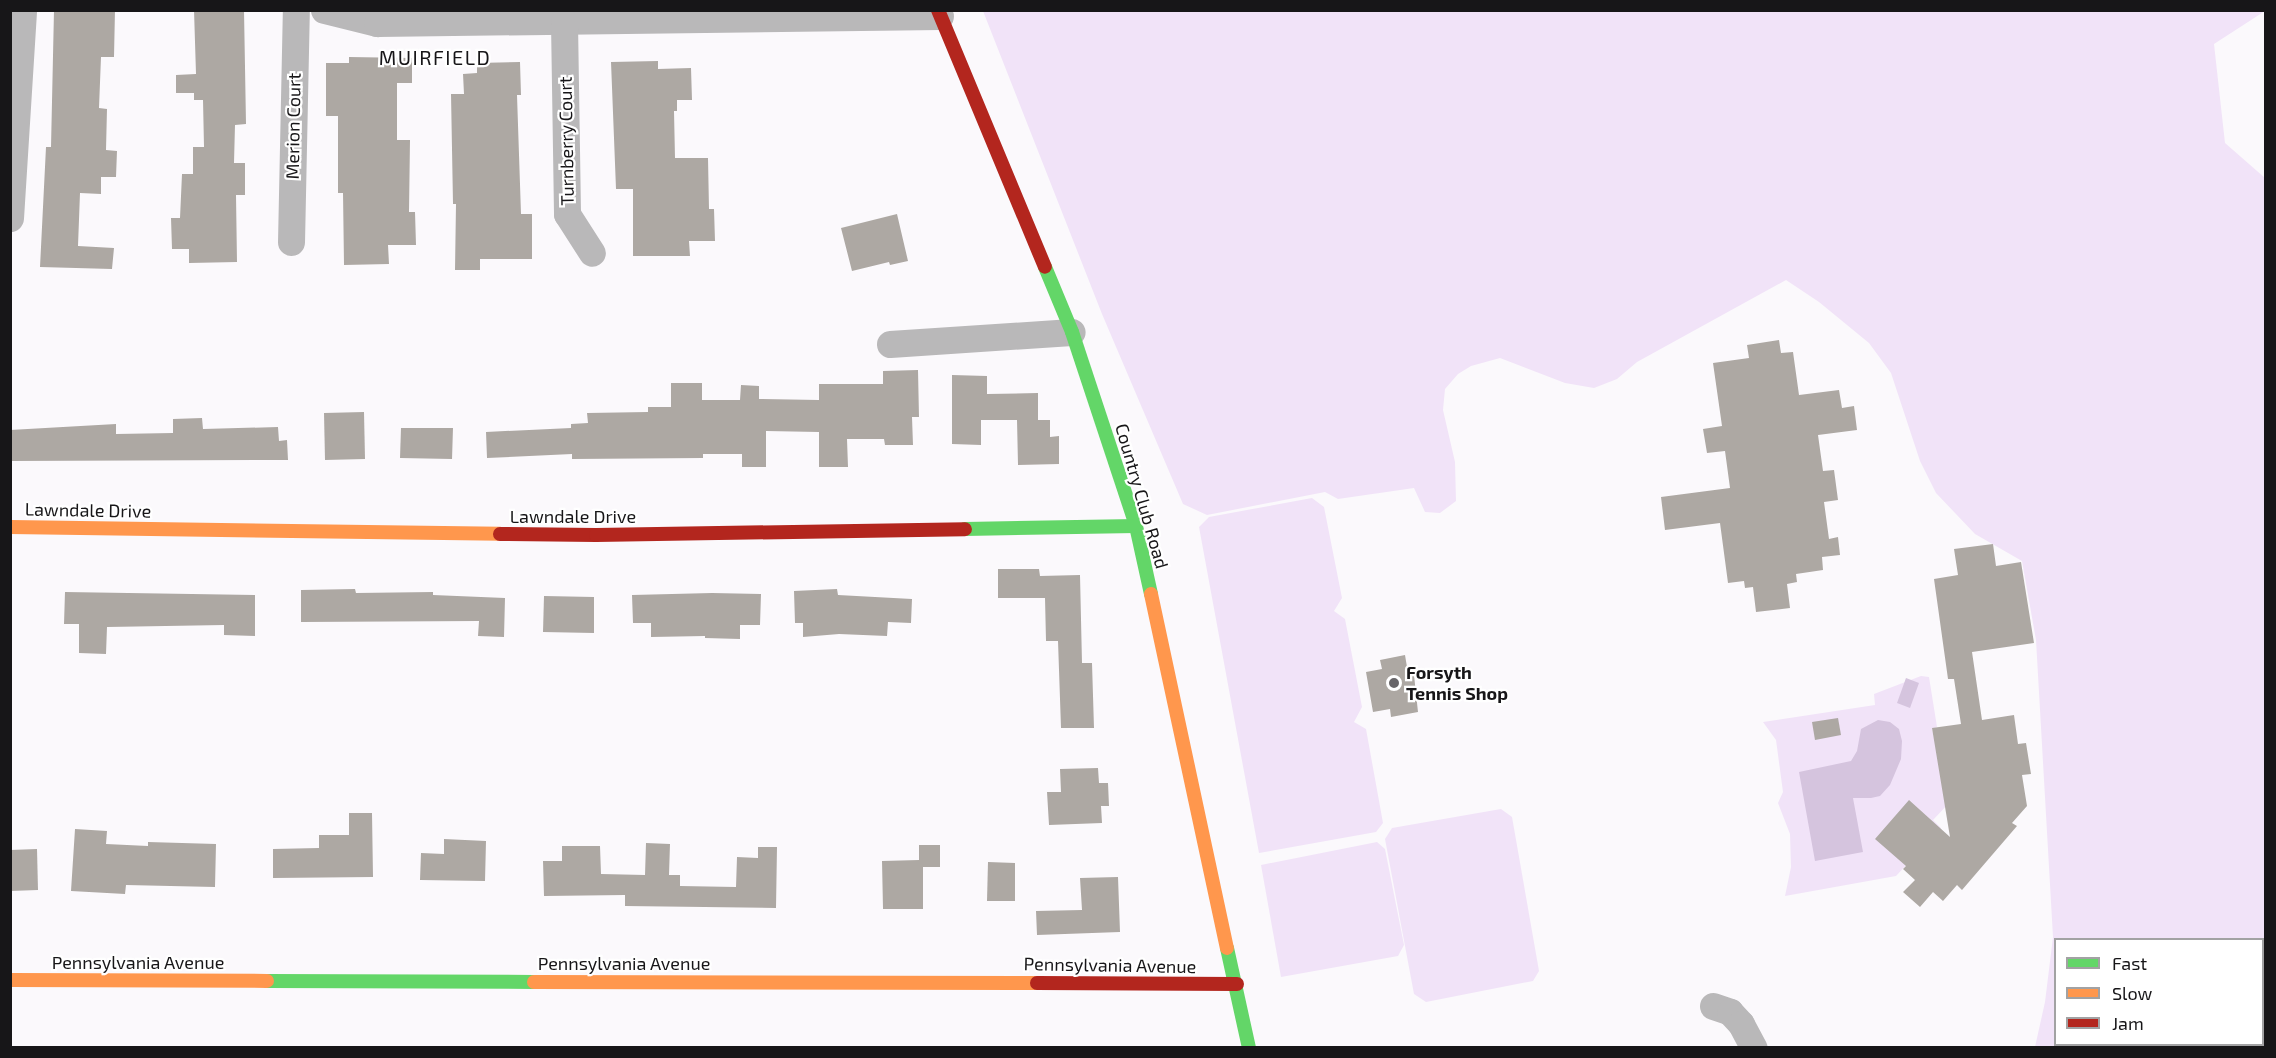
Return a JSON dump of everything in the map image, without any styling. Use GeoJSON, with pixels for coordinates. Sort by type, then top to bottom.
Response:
{"type":"FeatureCollection","features":[{"type":"Feature","properties":{"kind":"street"},"geometry":{"type":"LineString","coordinates":[[10,218],[23,10]]}},
{"type":"Feature","properties":{"kind":"street","name":"Merion Court"},"geometry":{"type":"LineString","coordinates":[[291,242],[296,10]]}},
{"type":"Feature","properties":{"kind":"street"},"geometry":{"type":"LineString","coordinates":[[324,10],[377,23],[564,22],[939,14]]}},
{"type":"Feature","properties":{"kind":"street","name":"Country Club Road"},"geometry":{"type":"LineString","coordinates":[[939,14],[1072,332],[1136,526],[1249,1047]]}},
{"type":"Feature","properties":{"kind":"street","name":"Turnberry Court"},"geometry":{"type":"LineString","coordinates":[[564,22],[567,214],[592,253]]}},
{"type":"Feature","properties":{"kind":"street"},"geometry":{"type":"LineString","coordinates":[[890,344],[1072,332]]}},
{"type":"Feature","properties":{"kind":"street","name":"Lawndale Drive"},"geometry":{"type":"LineString","coordinates":[[10,526],[596,536],[1136,526]]}},
{"type":"Feature","properties":{"kind":"street","name":"Pennsylvania Avenue"},"geometry":{"type":"LineString","coordinates":[[10,980],[1236,984]]}},
{"type":"Feature","properties":{"kind":"street"},"geometry":{"type":"LineString","coordinates":[[1737,1047],[1717,1026],[1709,1002],[1730,1012],[1741,1024],[1754,1047]]}},
{"type":"Feature","properties":{"kind":"shaded area"},"geometry":{"type":"Polygon","coordinates":[[[983,11],[2265,11],[2214,44],[2225,143],[2265,178],[2265,1047],[2035,1047],[2045,1002],[2053,937],[2036,640],[2022,561],[1975,534],[1936,493],[1920,461],[1891,373],[1869,343],[1819,302],[1786,280],[1637,362],[1617,379],[1594,388],[1565,383],[1500,358],[1471,366],[1458,374],[1445,389],[1443,410],[1455,462],[1456,501],[1440,513],[1425,512],[1414,488],[1338,499],[1325,492],[1207,515],[1183,504],[1102,314],[983,11]]]}},
{"type":"Feature","properties":{"kind":"shaded area"},"geometry":{"type":"Polygon","coordinates":[[[1312,498],[1324,507],[1342,598],[1334,611],[1345,619],[1362,707],[1354,722],[1366,729],[1383,823],[1376,832],[1259,853],[1199,527],[1209,517],[1312,498]]]}},
{"type":"Feature","properties":{"kind":"shaded area"},"geometry":{"type":"Polygon","coordinates":[[[1921,676],[1929,677],[1937,727],[1932,729],[1950,802],[1933,820],[1941,828],[1896,876],[1785,896],[1791,867],[1790,834],[1778,803],[1783,792],[1776,740],[1763,722],[1875,705],[1874,694],[1921,676]]]}},
{"type":"Feature","properties":{"kind":"shaded area"},"geometry":{"type":"Polygon","coordinates":[[[1906,678],[1919,683],[1910,708],[1897,703],[1906,678]]]}},
{"type":"Feature","properties":{"kind":"shaded area"},"geometry":{"type":"Polygon","coordinates":[[[1878,720],[1890,722],[1899,729],[1902,741],[1901,759],[1890,785],[1880,796],[1853,798],[1863,852],[1815,861],[1799,772],[1851,761],[1857,751],[1861,729],[1878,720]]]}},
{"type":"Feature","properties":{"kind":"shaded area"},"geometry":{"type":"Polygon","coordinates":[[[1501,809],[1512,817],[1539,971],[1533,981],[1426,1002],[1414,994],[1385,839],[1392,828],[1501,809]]]}},
{"type":"Feature","properties":{"kind":"shaded area"},"geometry":{"type":"Polygon","coordinates":[[[1377,842],[1385,849],[1404,945],[1398,956],[1281,977],[1261,865],[1377,842]]]}},
{"type":"Feature","properties":{"kind":"building"},"geometry":{"type":"Polygon","coordinates":[[[54,10],[115,10],[114,57],[101,57],[99,108],[107,109],[106,150],[117,151],[116,177],[101,177],[101,194],[80,193],[78,246],[114,248],[112,269],[40,267],[46,147],[51,147],[54,10]]]}},
{"type":"Feature","properties":{"kind":"building"},"geometry":{"type":"Polygon","coordinates":[[[194,10],[244,10],[246,124],[235,125],[234,163],[245,163],[245,195],[236,195],[237,262],[189,263],[189,249],[172,249],[171,218],[180,218],[182,174],[193,174],[193,147],[204,147],[203,100],[194,100],[194,93],[176,93],[176,75],[196,74],[194,10]]]}},
{"type":"Feature","properties":{"kind":"building"},"geometry":{"type":"Polygon","coordinates":[[[349,57],[412,58],[412,83],[397,83],[397,140],[410,140],[409,212],[415,212],[416,245],[388,245],[389,264],[344,265],[343,193],[338,193],[338,116],[326,116],[326,63],[349,63],[349,57]]]}},
{"type":"Feature","properties":{"kind":"building"},"geometry":{"type":"Polygon","coordinates":[[[658,61],[658,69],[691,68],[692,100],[677,100],[677,111],[674,111],[675,158],[708,158],[709,209],[714,209],[715,241],[689,241],[690,256],[633,256],[633,189],[616,189],[611,62],[658,61]]]}},
{"type":"Feature","properties":{"kind":"building"},"geometry":{"type":"Polygon","coordinates":[[[520,62],[521,95],[517,95],[521,214],[532,214],[532,259],[480,259],[480,270],[455,270],[456,204],[453,204],[451,94],[464,94],[463,74],[477,73],[477,63],[520,62]]]}},
{"type":"Feature","properties":{"kind":"building"},"geometry":{"type":"Polygon","coordinates":[[[897,214],[908,261],[890,265],[889,262],[852,271],[841,228],[897,214]]]}},
{"type":"Feature","properties":{"kind":"building"},"geometry":{"type":"Polygon","coordinates":[[[1779,340],[1781,353],[1793,352],[1799,395],[1839,390],[1842,408],[1854,406],[1857,430],[1818,435],[1823,471],[1834,470],[1838,500],[1824,502],[1829,539],[1838,537],[1840,555],[1822,557],[1823,570],[1796,574],[1797,582],[1787,584],[1790,608],[1756,612],[1753,587],[1745,588],[1744,581],[1728,583],[1720,523],[1665,530],[1661,497],[1730,488],[1725,451],[1707,453],[1703,429],[1722,426],[1713,363],[1749,358],[1747,345],[1779,340]]]}},
{"type":"Feature","properties":{"kind":"building"},"geometry":{"type":"Polygon","coordinates":[[[918,370],[919,417],[912,417],[913,445],[885,445],[884,439],[847,439],[848,467],[819,467],[819,432],[766,431],[766,467],[742,467],[742,454],[703,454],[703,458],[572,459],[572,454],[487,458],[486,432],[571,428],[571,424],[588,423],[587,413],[648,412],[648,407],[671,407],[671,383],[702,383],[702,400],[740,400],[741,385],[759,386],[759,399],[819,400],[819,384],[883,384],[883,371],[918,370]]]}},
{"type":"Feature","properties":{"kind":"building"},"geometry":{"type":"Polygon","coordinates":[[[952,375],[987,376],[987,394],[1038,393],[1038,420],[1050,420],[1050,437],[1059,436],[1059,464],[1018,465],[1017,420],[981,420],[981,445],[952,444],[952,375]]]}},
{"type":"Feature","properties":{"kind":"building"},"geometry":{"type":"Polygon","coordinates":[[[364,412],[365,459],[325,460],[324,413],[364,412]]]}},
{"type":"Feature","properties":{"kind":"building"},"geometry":{"type":"Polygon","coordinates":[[[202,418],[203,429],[278,427],[279,441],[287,440],[288,460],[10,461],[10,430],[116,424],[116,434],[173,433],[173,419],[202,418]]]}},
{"type":"Feature","properties":{"kind":"building"},"geometry":{"type":"Polygon","coordinates":[[[401,428],[453,428],[452,459],[400,458],[401,428]]]}},
{"type":"Feature","properties":{"kind":"building"},"geometry":{"type":"Polygon","coordinates":[[[1993,544],[1996,566],[2021,562],[2034,643],[1972,652],[1982,720],[2014,715],[2018,744],[2026,743],[2031,774],[2022,775],[2027,806],[2012,823],[2017,826],[1962,890],[1957,885],[1943,901],[1933,892],[1920,907],[1903,892],[1915,880],[1903,869],[1906,866],[1875,839],[1909,800],[1950,837],[1932,728],[1961,724],[1954,679],[1948,679],[1934,579],[1958,575],[1954,549],[1993,544]]]}},
{"type":"Feature","properties":{"kind":"building"},"geometry":{"type":"Polygon","coordinates":[[[998,569],[1039,569],[1040,576],[1080,575],[1082,663],[1092,663],[1094,728],[1061,728],[1058,641],[1046,641],[1045,598],[998,598],[998,569]]]}},
{"type":"Feature","properties":{"kind":"building"},"geometry":{"type":"Polygon","coordinates":[[[355,589],[356,593],[433,592],[433,595],[505,598],[504,637],[478,636],[479,621],[301,622],[301,590],[355,589]]]}},
{"type":"Feature","properties":{"kind":"building"},"geometry":{"type":"Polygon","coordinates":[[[837,589],[838,595],[912,599],[911,623],[888,622],[887,636],[839,634],[803,637],[803,623],[795,623],[794,591],[837,589]]]}},
{"type":"Feature","properties":{"kind":"building"},"geometry":{"type":"Polygon","coordinates":[[[65,592],[255,595],[255,636],[224,635],[224,625],[107,627],[106,654],[79,653],[79,624],[64,624],[65,592]]]}},
{"type":"Feature","properties":{"kind":"building"},"geometry":{"type":"Polygon","coordinates":[[[761,594],[760,625],[740,625],[740,639],[705,638],[705,636],[651,637],[651,623],[633,623],[632,595],[761,594]]]}},
{"type":"Feature","properties":{"kind":"building"},"geometry":{"type":"Polygon","coordinates":[[[544,596],[594,597],[594,633],[543,632],[544,596]]]}},
{"type":"Feature","properties":{"kind":"building","name":"Forsyth Tennis Shop"},"geometry":{"type":"Polygon","coordinates":[[[1405,655],[1407,667],[1410,666],[1414,675],[1418,712],[1391,717],[1390,709],[1373,712],[1366,672],[1382,669],[1380,660],[1405,655]]]}},
{"type":"Feature","properties":{"kind":"building"},"geometry":{"type":"Polygon","coordinates":[[[1838,718],[1841,735],[1815,740],[1812,722],[1838,718]]]}},
{"type":"Feature","properties":{"kind":"building"},"geometry":{"type":"Polygon","coordinates":[[[1098,768],[1099,783],[1108,783],[1109,806],[1101,806],[1102,823],[1049,825],[1047,792],[1061,792],[1060,769],[1098,768]]]}},
{"type":"Feature","properties":{"kind":"building"},"geometry":{"type":"Polygon","coordinates":[[[349,813],[372,813],[373,877],[273,878],[273,849],[319,848],[319,835],[349,835],[349,813]]]}},
{"type":"Feature","properties":{"kind":"building"},"geometry":{"type":"Polygon","coordinates":[[[75,829],[107,831],[106,844],[148,846],[148,842],[216,844],[215,887],[126,885],[125,894],[71,891],[75,829]]]}},
{"type":"Feature","properties":{"kind":"building"},"geometry":{"type":"Polygon","coordinates":[[[444,839],[486,841],[485,881],[420,880],[421,853],[444,854],[444,839]]]}},
{"type":"Feature","properties":{"kind":"building"},"geometry":{"type":"Polygon","coordinates":[[[646,843],[670,844],[669,875],[680,875],[680,886],[736,887],[737,857],[758,858],[758,847],[777,847],[776,908],[625,906],[625,895],[544,896],[543,861],[562,861],[562,846],[600,846],[601,874],[645,875],[646,843]]]}},
{"type":"Feature","properties":{"kind":"building"},"geometry":{"type":"Polygon","coordinates":[[[919,845],[940,845],[940,867],[923,867],[923,909],[883,909],[882,861],[919,860],[919,845]]]}},
{"type":"Feature","properties":{"kind":"building"},"geometry":{"type":"Polygon","coordinates":[[[37,849],[38,890],[10,891],[10,850],[37,849]]]}},
{"type":"Feature","properties":{"kind":"building"},"geometry":{"type":"Polygon","coordinates":[[[988,862],[1015,863],[1015,901],[987,901],[988,862]]]}},
{"type":"Feature","properties":{"kind":"building"},"geometry":{"type":"Polygon","coordinates":[[[1118,877],[1120,932],[1037,935],[1036,911],[1082,910],[1080,878],[1118,877]]]}},
{"type":"Feature","properties":{"kind":"traffic: fast"},"geometry":{"type":"LineString","coordinates":[[1045,267],[1072,332],[1136,526],[1151,594]]}},
{"type":"Feature","properties":{"kind":"traffic: fast"},"geometry":{"type":"LineString","coordinates":[[965,529],[1136,526]]}},
{"type":"Feature","properties":{"kind":"traffic: fast"},"geometry":{"type":"LineString","coordinates":[[1227,948],[1249,1048]]}},
{"type":"Feature","properties":{"kind":"traffic: fast"},"geometry":{"type":"LineString","coordinates":[[267,981],[534,982]]}},
{"type":"Feature","properties":{"kind":"traffic: slow"},"geometry":{"type":"LineString","coordinates":[[10,527],[500,534]]}},
{"type":"Feature","properties":{"kind":"traffic: slow"},"geometry":{"type":"LineString","coordinates":[[1151,594],[1227,948]]}},
{"type":"Feature","properties":{"kind":"traffic: slow"},"geometry":{"type":"LineString","coordinates":[[10,980],[267,981]]}},
{"type":"Feature","properties":{"kind":"traffic: slow"},"geometry":{"type":"LineString","coordinates":[[534,982],[1037,983]]}},
{"type":"Feature","properties":{"kind":"traffic: jam"},"geometry":{"type":"LineString","coordinates":[[938,10],[1045,267]]}},
{"type":"Feature","properties":{"kind":"traffic: jam"},"geometry":{"type":"LineString","coordinates":[[500,534],[596,535],[965,529]]}},
{"type":"Feature","properties":{"kind":"traffic: jam"},"geometry":{"type":"LineString","coordinates":[[1037,983],[1237,984]]}},
{"type":"Feature","properties":{"kind":"place","name":"Forsyth Tennis Shop"},"geometry":{"type":"Point","coordinates":[1394,683]}},
{"type":"Feature","properties":{"kind":"district","name":"MUIRFIELD"},"geometry":{"type":"Point","coordinates":[435,57]}}]}
